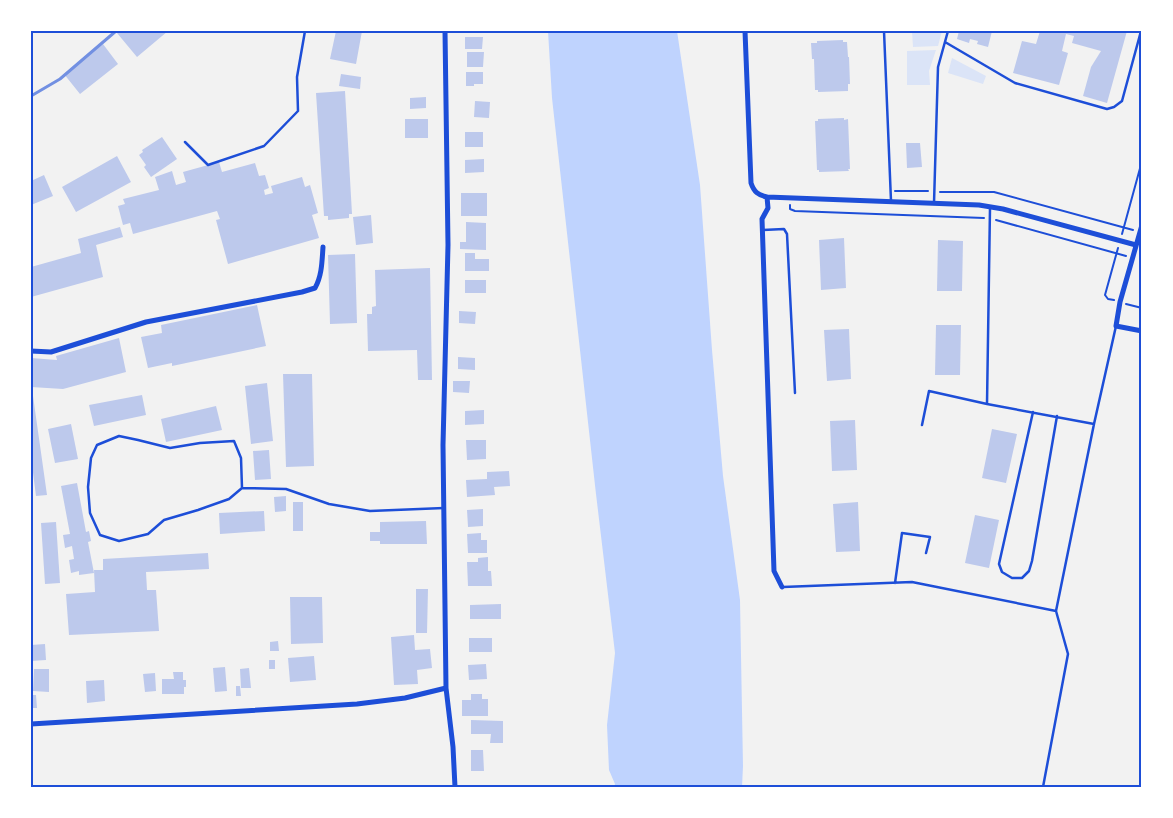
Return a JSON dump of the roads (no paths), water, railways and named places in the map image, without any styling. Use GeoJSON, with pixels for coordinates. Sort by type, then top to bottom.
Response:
{"type":"FeatureCollection","features":[{"type":"Feature","properties":{"kind":"street"},"geometry":{"type":"LineString","coordinates":[[445,31],[448,245],[443,445],[446,688],[453,747],[455,787]]}},
{"type":"Feature","properties":{"kind":"street"},"geometry":{"type":"LineString","coordinates":[[745,31],[752,183],[753,189],[761,196],[990,206],[1136,245]]}},
{"type":"Feature","properties":{"kind":"street"},"geometry":{"type":"LineString","coordinates":[[768,197],[768,208],[762,219],[774,571],[782,587]]}},
{"type":"Feature","properties":{"kind":"street"},"geometry":{"type":"LineString","coordinates":[[1142,225],[1120,302],[1116,326],[1142,331]]}},
{"type":"Feature","properties":{"kind":"street"},"geometry":{"type":"LineString","coordinates":[[31,351],[51,352],[146,322],[315,288],[318,282],[323,247]]}},
{"type":"Feature","properties":{"kind":"street"},"geometry":{"type":"LineString","coordinates":[[31,724],[356,704],[405,698],[446,688]]}},
{"type":"Feature","properties":{"kind":"lane"},"geometry":{"type":"LineString","coordinates":[[185,142],[208,165],[264,146],[298,111],[297,78],[304,31]]}},
{"type":"Feature","properties":{"kind":"lane"},"geometry":{"type":"LineString","coordinates":[[884,31],[891,201]]}},
{"type":"Feature","properties":{"kind":"lane"},"geometry":{"type":"LineString","coordinates":[[934,203],[938,72],[948,31]]}},
{"type":"Feature","properties":{"kind":"lane"},"geometry":{"type":"LineString","coordinates":[[945,42],[1015,84],[1107,109],[1114,108],[1122,101],[1141,31]]}},
{"type":"Feature","properties":{"kind":"lane"},"geometry":{"type":"LineString","coordinates":[[987,404],[990,206]]}},
{"type":"Feature","properties":{"kind":"lane"},"geometry":{"type":"LineString","coordinates":[[763,230],[784,229],[787,234],[795,394]]}},
{"type":"Feature","properties":{"kind":"lane"},"geometry":{"type":"LineString","coordinates":[[1044,787],[1068,654],[1056,611],[1116,326]]}},
{"type":"Feature","properties":{"kind":"lane"},"geometry":{"type":"LineString","coordinates":[[922,425],[929,391],[1094,424]]}},
{"type":"Feature","properties":{"kind":"lane"},"geometry":{"type":"LineString","coordinates":[[1033,412],[999,564],[1002,572],[1012,578],[1022,578],[1029,571],[1032,561],[1057,416]]}},
{"type":"Feature","properties":{"kind":"lane"},"geometry":{"type":"LineString","coordinates":[[242,488],[241,458],[234,441],[200,443],[170,448],[119,436],[97,445],[91,458],[88,486],[90,513],[100,535],[119,541],[148,534],[164,520],[229,499],[242,488],[286,489],[329,504],[370,511],[444,508]]}},
{"type":"Feature","properties":{"kind":"lane"},"geometry":{"type":"LineString","coordinates":[[895,583],[902,533],[930,537],[926,553]]}},
{"type":"Feature","properties":{"kind":"lane"},"geometry":{"type":"LineString","coordinates":[[782,587],[912,582],[1056,611]]}},
{"type":"Feature","properties":{"kind":"water"},"geometry":{"type":"Polygon","coordinates":[[[548,31],[677,31],[700,185],[723,476],[740,600],[742,787],[614,787],[615,784],[609,770],[607,725],[615,653],[552,98],[548,31]]]}},
{"type":"Feature","properties":{"kind":"railway"},"geometry":{"type":"LineString","coordinates":[[31,96],[60,79],[116,31]]}}]}
